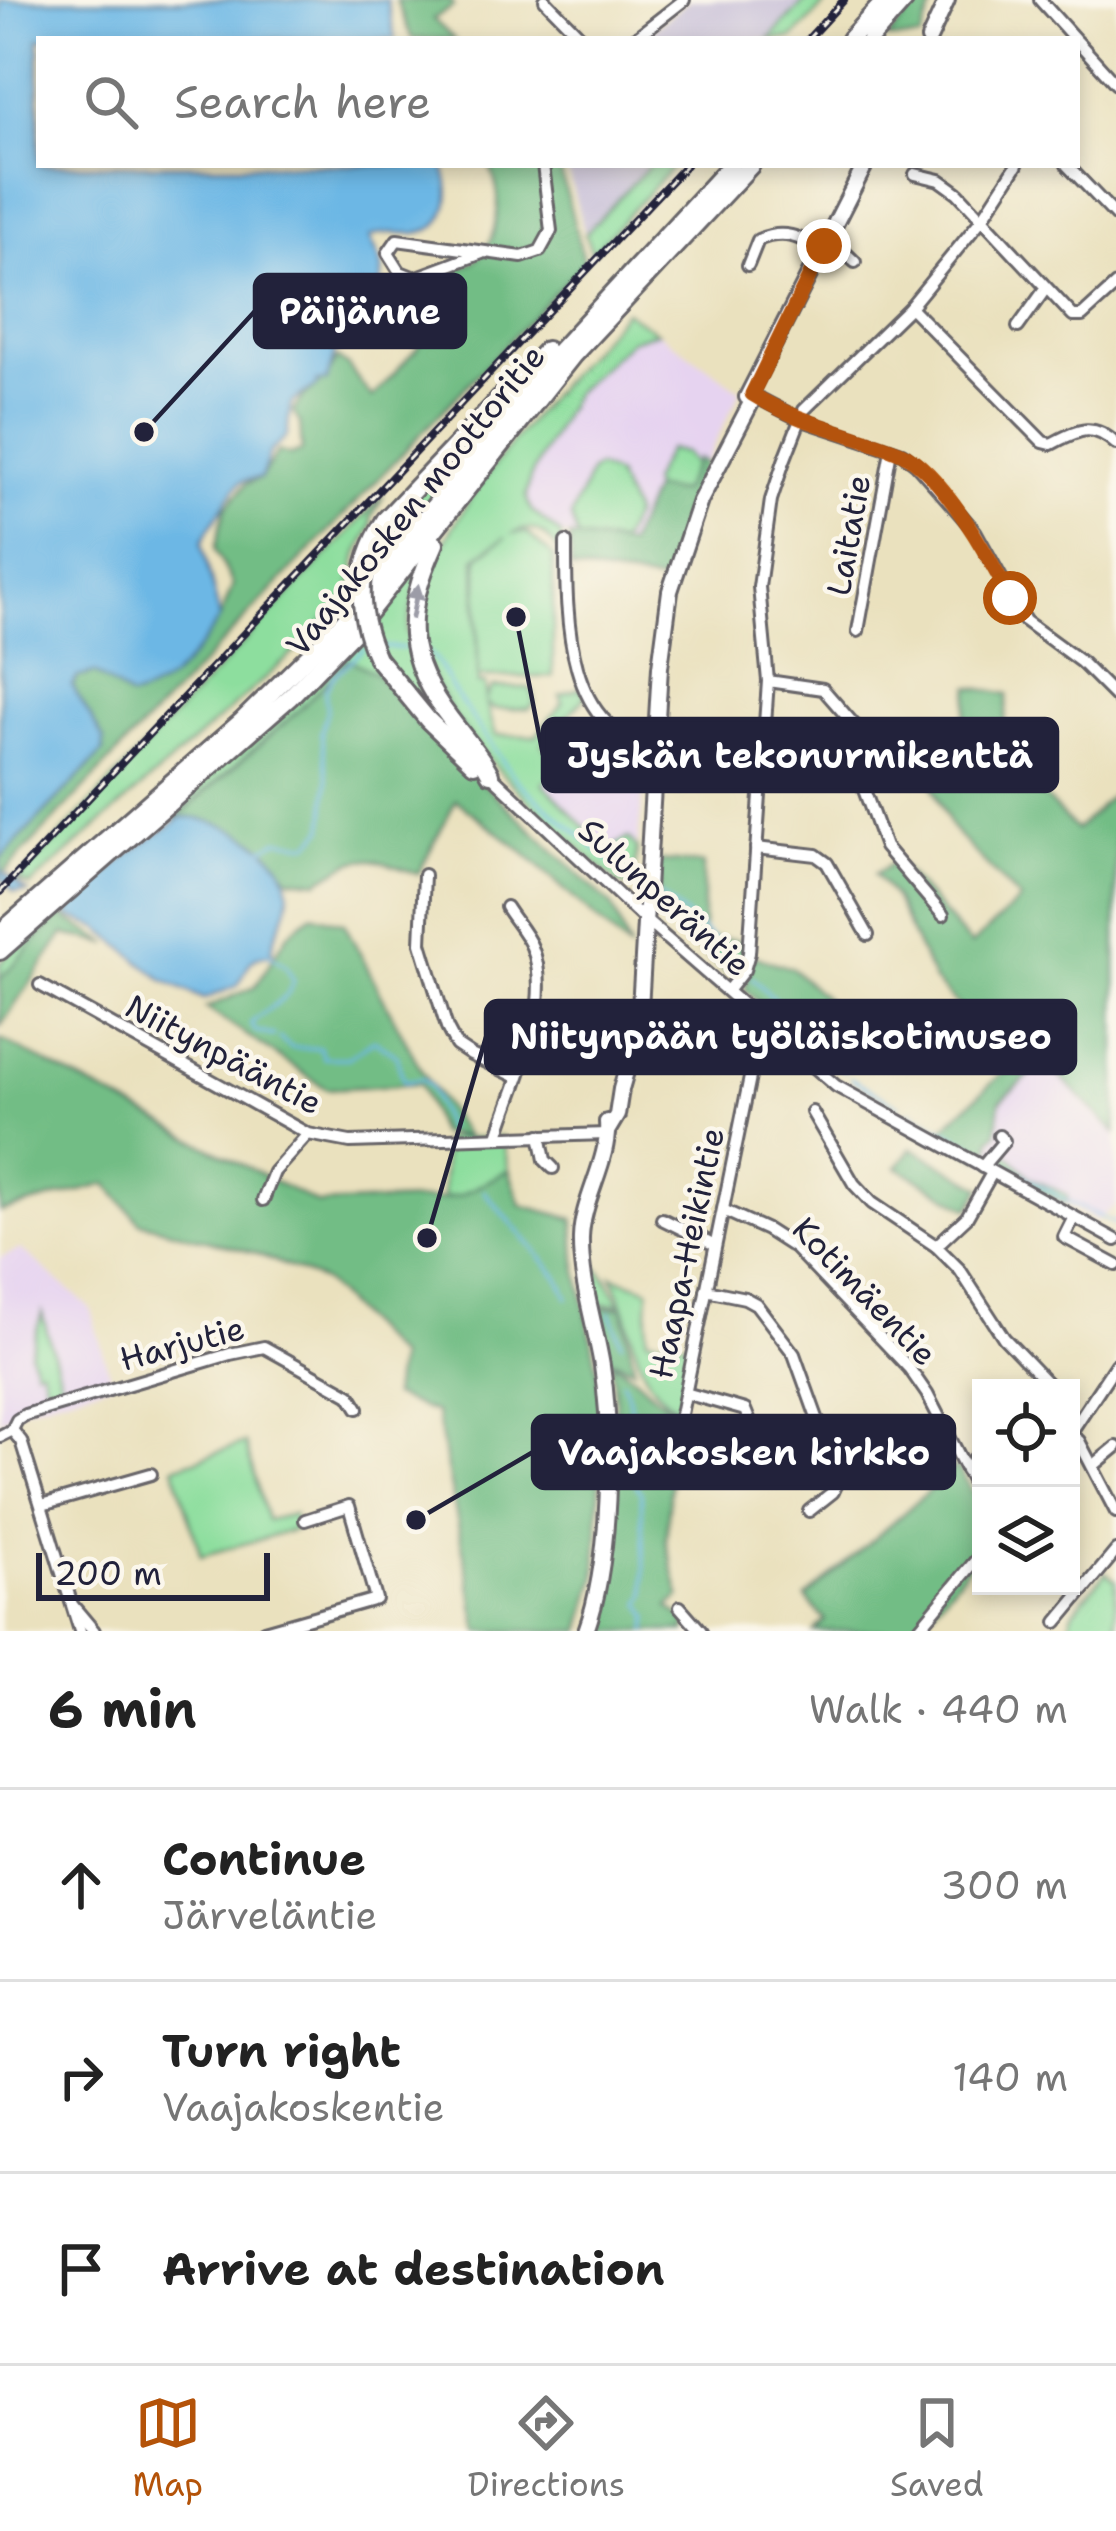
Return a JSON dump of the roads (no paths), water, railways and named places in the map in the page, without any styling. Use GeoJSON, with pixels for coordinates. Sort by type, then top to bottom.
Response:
{"type":"FeatureCollection","features":[{"type":"Feature","properties":{"kind":"highway"},"geometry":{"type":"LineString","coordinates":[[853,36],[886,0]]}},
{"type":"Feature","properties":{"kind":"highway"},"geometry":{"type":"LineString","coordinates":[[873,36],[905,0]]}},
{"type":"Feature","properties":{"kind":"highway","name":"Vaajakosken moottoritie"},"geometry":{"type":"LineString","coordinates":[[0,933],[242,721],[344,621],[585,320],[728,168]]}},
{"type":"Feature","properties":{"kind":"highway","name":"Vaajakosken moottoritie"},"geometry":{"type":"LineString","coordinates":[[0,951],[290,697],[364,619],[573,355],[748,168]]}},
{"type":"Feature","properties":{"kind":"highway"},"geometry":{"type":"LineString","coordinates":[[490,774],[428,720],[377,658],[362,616],[363,564],[385,520],[533,363],[585,320]]}},
{"type":"Feature","properties":{"kind":"highway"},"geometry":{"type":"LineString","coordinates":[[443,521],[410,613],[413,646],[426,684],[490,774]]}},
{"type":"Feature","properties":{"kind":"main road"},"geometry":{"type":"LineString","coordinates":[[927,36],[928,27],[943,7]]}},
{"type":"Feature","properties":{"kind":"main road"},"geometry":{"type":"LineString","coordinates":[[586,1631],[599,1579],[606,1425],[602,1367],[583,1271],[581,1235],[616,1095],[639,1026],[643,842],[650,825],[670,591],[700,501],[864,168]]}},
{"type":"Feature","properties":{"kind":"street"},"geometry":{"type":"LineString","coordinates":[[544,0],[580,36]]}},
{"type":"Feature","properties":{"kind":"street"},"geometry":{"type":"LineString","coordinates":[[638,36],[683,0]]}},
{"type":"Feature","properties":{"kind":"street"},"geometry":{"type":"LineString","coordinates":[[1040,0],[1072,36]]}},
{"type":"Feature","properties":{"kind":"street"},"geometry":{"type":"LineString","coordinates":[[1080,45],[1116,84]]}},
{"type":"Feature","properties":{"kind":"street"},"geometry":{"type":"LineString","coordinates":[[1080,64],[1089,55]]}},
{"type":"Feature","properties":{"kind":"street"},"geometry":{"type":"LineString","coordinates":[[482,253],[415,278],[400,272],[388,253],[397,240],[522,257],[546,246],[551,223],[543,168]]}},
{"type":"Feature","properties":{"kind":"street"},"geometry":{"type":"LineString","coordinates":[[728,990],[747,964],[756,848],[768,681],[760,572],[771,500],[799,419],[817,394],[910,307],[982,219],[1015,168]]}},
{"type":"Feature","properties":{"kind":"street"},"geometry":{"type":"LineString","coordinates":[[1070,168],[1116,216]]}},
{"type":"Feature","properties":{"kind":"street"},"geometry":{"type":"LineString","coordinates":[[915,173],[940,179],[1077,318],[1116,285]]}},
{"type":"Feature","properties":{"kind":"street"},"geometry":{"type":"LineString","coordinates":[[748,265],[758,240],[777,233],[826,243],[855,262]]}},
{"type":"Feature","properties":{"kind":"street"},"geometry":{"type":"LineString","coordinates":[[1018,327],[1046,288]]}},
{"type":"Feature","properties":{"kind":"street"},"geometry":{"type":"LineString","coordinates":[[910,307],[1043,442],[1051,445],[1085,429],[1102,433],[1116,444]]}},
{"type":"Feature","properties":{"kind":"street"},"geometry":{"type":"LineString","coordinates":[[752,394],[799,419],[891,450],[916,464],[975,531],[1025,621],[1081,662],[1116,697]]}},
{"type":"Feature","properties":{"kind":"street","name":"Laitatie"},"geometry":{"type":"LineString","coordinates":[[858,631],[891,450]]}},
{"type":"Feature","properties":{"kind":"street"},"geometry":{"type":"LineString","coordinates":[[566,542],[567,633],[593,705],[623,738],[656,746]]}},
{"type":"Feature","properties":{"kind":"street"},"geometry":{"type":"LineString","coordinates":[[768,681],[824,688],[857,728],[862,742],[860,779],[885,847],[943,915]]}},
{"type":"Feature","properties":{"kind":"street","name":"Sulunperäntie"},"geometry":{"type":"LineString","coordinates":[[490,774],[644,918],[855,1099],[989,1163],[1116,1240]]}},
{"type":"Feature","properties":{"kind":"street"},"geometry":{"type":"LineString","coordinates":[[756,848],[816,855],[827,863],[868,935]]}},
{"type":"Feature","properties":{"kind":"street"},"geometry":{"type":"LineString","coordinates":[[424,875],[424,957],[448,1028],[456,1045],[517,1077]]}},
{"type":"Feature","properties":{"kind":"street"},"geometry":{"type":"LineString","coordinates":[[499,1136],[533,1038],[537,986],[530,942],[506,908]]}},
{"type":"Feature","properties":{"kind":"street","name":"Niitynpääntie"},"geometry":{"type":"LineString","coordinates":[[40,985],[308,1134],[350,1142],[608,1132]]}},
{"type":"Feature","properties":{"kind":"street","name":"Haapa-Heikintie"},"geometry":{"type":"LineString","coordinates":[[679,1424],[759,1033],[766,1024]]}},
{"type":"Feature","properties":{"kind":"street"},"geometry":{"type":"LineString","coordinates":[[812,1112],[854,1184],[960,1270],[1004,1338],[1042,1379]]}},
{"type":"Feature","properties":{"kind":"street"},"geometry":{"type":"LineString","coordinates":[[262,1200],[274,1172],[308,1134]]}},
{"type":"Feature","properties":{"kind":"street"},"geometry":{"type":"LineString","coordinates":[[540,1135],[545,1160],[553,1168]]}},
{"type":"Feature","properties":{"kind":"street"},"geometry":{"type":"LineString","coordinates":[[936,1246],[967,1217],[989,1163],[1004,1142],[999,1136]]}},
{"type":"Feature","properties":{"kind":"street","name":"Kotimäentie"},"geometry":{"type":"LineString","coordinates":[[723,1210],[795,1248],[909,1368],[975,1487]]}},
{"type":"Feature","properties":{"kind":"street"},"geometry":{"type":"LineString","coordinates":[[1074,1217],[1064,1237],[1116,1265]]}},
{"type":"Feature","properties":{"kind":"street"},"geometry":{"type":"LineString","coordinates":[[662,1219],[715,1245]]}},
{"type":"Feature","properties":{"kind":"street"},"geometry":{"type":"LineString","coordinates":[[706,1290],[756,1304],[794,1354],[839,1479],[833,1492],[809,1510]]}},
{"type":"Feature","properties":{"kind":"street","name":"Harjutie"},"geometry":{"type":"LineString","coordinates":[[6,1433],[25,1415],[264,1347],[350,1395],[358,1408]]}},
{"type":"Feature","properties":{"kind":"street"},"geometry":{"type":"LineString","coordinates":[[1080,1417],[1116,1364]]}},
{"type":"Feature","properties":{"kind":"street"},"geometry":{"type":"LineString","coordinates":[[685,1393],[745,1410],[758,1442],[756,1457]]}},
{"type":"Feature","properties":{"kind":"street"},"geometry":{"type":"LineString","coordinates":[[6,1433],[21,1441],[80,1631]]}},
{"type":"Feature","properties":{"kind":"street"},"geometry":{"type":"LineString","coordinates":[[1080,1443],[1116,1512]]}},
{"type":"Feature","properties":{"kind":"street"},"geometry":{"type":"LineString","coordinates":[[1093,1466],[1116,1447]]}},
{"type":"Feature","properties":{"kind":"street"},"geometry":{"type":"LineString","coordinates":[[966,1470],[972,1462]]}},
{"type":"Feature","properties":{"kind":"street"},"geometry":{"type":"LineString","coordinates":[[42,1505],[151,1474]]}},
{"type":"Feature","properties":{"kind":"street"},"geometry":{"type":"LineString","coordinates":[[264,1631],[376,1599],[349,1506],[305,1520]]}},
{"type":"Feature","properties":{"kind":"street"},"geometry":{"type":"LineString","coordinates":[[1057,1622],[1116,1551]]}},
{"type":"Feature","properties":{"kind":"street"},"geometry":{"type":"LineString","coordinates":[[917,1631],[972,1565]]}},
{"type":"Feature","properties":{"kind":"street"},"geometry":{"type":"LineString","coordinates":[[72,1605],[94,1631]]}},
{"type":"Feature","properties":{"kind":"street"},"geometry":{"type":"LineString","coordinates":[[680,1607],[701,1631]]}},
{"type":"Feature","properties":{"kind":"water"},"geometry":{"type":"Polygon","coordinates":[[[0,0],[387,0],[394,36],[36,36],[36,168],[444,168],[448,198],[443,217],[427,230],[370,237],[382,266],[377,293],[366,308],[343,321],[327,381],[317,382],[291,404],[287,436],[270,452],[261,478],[238,485],[204,538],[220,618],[182,667],[146,693],[130,698],[95,673],[78,677],[72,685],[104,740],[103,752],[0,859],[0,0]]]}},
{"type":"Feature","properties":{"kind":"water"},"geometry":{"type":"Polygon","coordinates":[[[182,817],[217,823],[254,840],[281,867],[288,883],[288,902],[272,954],[252,960],[237,986],[204,999],[163,980],[99,928],[68,916],[71,906],[133,851],[182,817]]]}},
{"type":"Feature","properties":{"kind":"water"},"geometry":{"type":"Polygon","coordinates":[[[0,869],[27,892],[14,892],[0,876],[0,869]]]}},
{"type":"Feature","properties":{"kind":"waterway"},"geometry":{"type":"LineString","coordinates":[[382,647],[404,648]]}},
{"type":"Feature","properties":{"kind":"waterway"},"geometry":{"type":"LineString","coordinates":[[264,848],[279,840],[309,844],[324,829],[328,781],[321,733],[327,710],[325,691],[332,678],[364,649]]}},
{"type":"Feature","properties":{"kind":"waterway"},"geometry":{"type":"LineString","coordinates":[[424,650],[435,658],[517,781],[631,879]]}},
{"type":"Feature","properties":{"kind":"waterway"},"geometry":{"type":"LineString","coordinates":[[660,895],[717,942],[737,971]]}},
{"type":"Feature","properties":{"kind":"waterway"},"geometry":{"type":"LineString","coordinates":[[64,906],[71,908]]}},
{"type":"Feature","properties":{"kind":"waterway"},"geometry":{"type":"LineString","coordinates":[[270,955],[286,966],[294,981],[287,995],[251,1023],[255,1031],[274,1036]]}},
{"type":"Feature","properties":{"kind":"waterway"},"geometry":{"type":"LineString","coordinates":[[753,978],[844,1071]]}},
{"type":"Feature","properties":{"kind":"waterway"},"geometry":{"type":"LineString","coordinates":[[279,1038],[292,1048],[320,1048],[324,1058],[348,1058],[374,1040],[396,1055],[404,1082],[422,1079],[430,1086],[446,1129]]}},
{"type":"Feature","properties":{"kind":"waterway"},"geometry":{"type":"LineString","coordinates":[[851,1078],[899,1106]]}},
{"type":"Feature","properties":{"kind":"waterway"},"geometry":{"type":"LineString","coordinates":[[909,1111],[989,1154]]}},
{"type":"Feature","properties":{"kind":"waterway"},"geometry":{"type":"LineString","coordinates":[[997,1159],[1064,1200],[1116,1224]]}},
{"type":"Feature","properties":{"kind":"waterway"},"geometry":{"type":"LineString","coordinates":[[484,1191],[558,1277],[568,1298]]}},
{"type":"Feature","properties":{"kind":"waterway"},"geometry":{"type":"LineString","coordinates":[[610,1312],[622,1343]]}},
{"type":"Feature","properties":{"kind":"waterway"},"geometry":{"type":"LineString","coordinates":[[622,1381],[630,1409],[632,1468],[641,1493],[646,1594],[641,1603],[649,1617],[647,1631]]}},
{"type":"Feature","properties":{"kind":"railway"},"geometry":{"type":"LineString","coordinates":[[811,36],[844,0]]}},
{"type":"Feature","properties":{"kind":"railway"},"geometry":{"type":"LineString","coordinates":[[0,892],[683,168]]}},
{"type":"Feature","properties":{"kind":"place","name":"Päijänne"},"geometry":{"type":"Point","coordinates":[144,432]}},
{"type":"Feature","properties":{"kind":"place","name":"Jyskän tekonurmikenttä"},"geometry":{"type":"Point","coordinates":[516,617]}},
{"type":"Feature","properties":{"kind":"place","name":"Niitynpään työläiskotimuseo"},"geometry":{"type":"Point","coordinates":[427,1238]}},
{"type":"Feature","properties":{"kind":"place","name":"Vaajakosken kirkko"},"geometry":{"type":"Point","coordinates":[416,1520]}}]}
